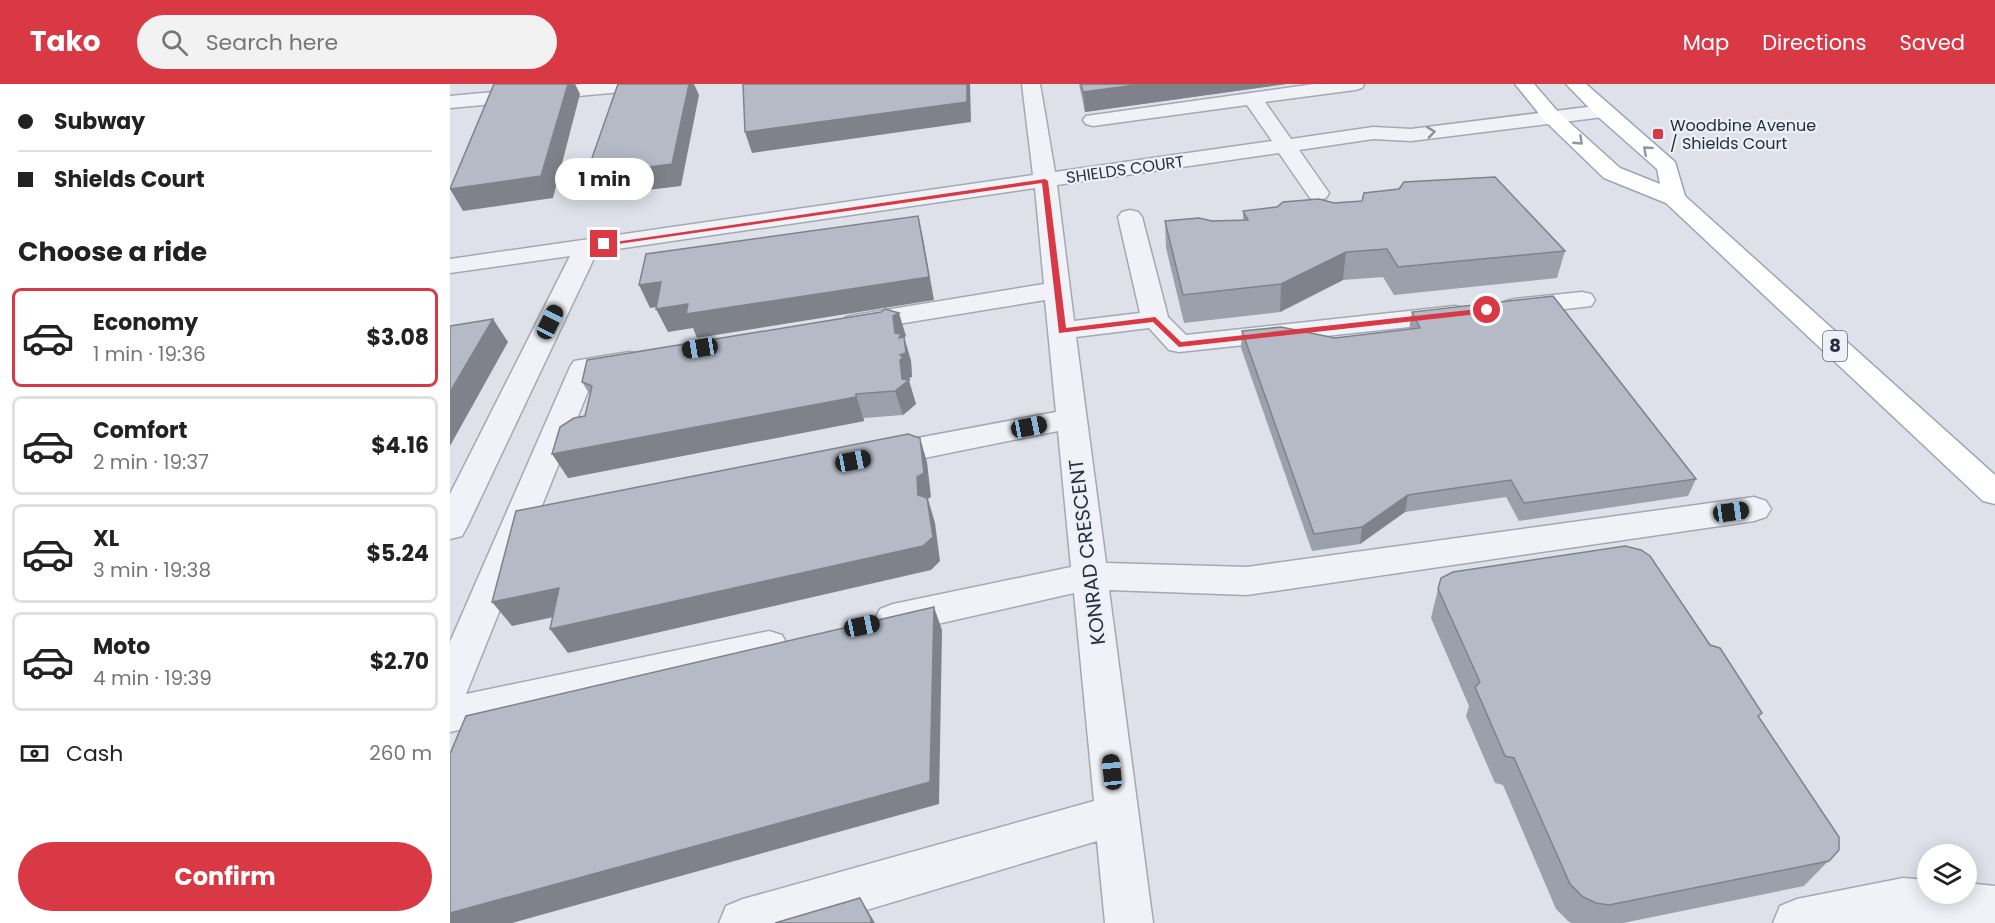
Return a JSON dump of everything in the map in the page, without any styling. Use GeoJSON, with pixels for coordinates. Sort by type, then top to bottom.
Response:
{"type":"FeatureCollection","features":[{"type":"Feature","properties":{"kind":"main road"},"geometry":{"type":"LineString","coordinates":[[1580,89],[1667,167],[1674,198]]}},
{"type":"Feature","properties":{"kind":"main road","name":"8"},"geometry":{"type":"LineString","coordinates":[[1525,95],[1612,173],[1674,198],[1995,493]]}},
{"type":"Feature","properties":{"kind":"street"},"geometry":{"type":"LineString","coordinates":[[450,102],[643,84]]}},
{"type":"Feature","properties":{"kind":"street","name":"KONRAD CRESCENT"},"geometry":{"type":"LineString","coordinates":[[1030,84],[1045,181],[1129,923]]}},
{"type":"Feature","properties":{"kind":"street"},"geometry":{"type":"LineString","coordinates":[[1093,120],[1354,84]]}},
{"type":"Feature","properties":{"kind":"street"},"geometry":{"type":"LineString","coordinates":[[1525,95],[1580,89]]}},
{"type":"Feature","properties":{"kind":"street"},"geometry":{"type":"LineString","coordinates":[[1252,98],[1318,193]]}},
{"type":"Feature","properties":{"kind":"street","name":"SHIELDS COURT"},"geometry":{"type":"LineString","coordinates":[[450,266],[1373,133],[1412,135],[1603,111]]}},
{"type":"Feature","properties":{"kind":"street","name":"SHIELDS COURT"},"geometry":{"type":"LineString","coordinates":[[1373,133],[1399,118],[1410,116]]}},
{"type":"Feature","properties":{"kind":"street"},"geometry":{"type":"LineString","coordinates":[[1130,217],[1155,319],[1179,344],[1582,300]]}},
{"type":"Feature","properties":{"kind":"street"},"geometry":{"type":"LineString","coordinates":[[450,527],[587,247]]}},
{"type":"Feature","properties":{"kind":"street"},"geometry":{"type":"LineString","coordinates":[[829,327],[1057,290]]}},
{"type":"Feature","properties":{"kind":"street"},"geometry":{"type":"LineString","coordinates":[[1062,331],[1155,319]]}},
{"type":"Feature","properties":{"kind":"street"},"geometry":{"type":"LineString","coordinates":[[450,687],[584,367],[654,356]]}},
{"type":"Feature","properties":{"kind":"street"},"geometry":{"type":"LineString","coordinates":[[850,461],[1072,419]]}},
{"type":"Feature","properties":{"kind":"street"},"geometry":{"type":"LineString","coordinates":[[858,627],[1091,576],[1247,581],[1754,509]]}},
{"type":"Feature","properties":{"kind":"street"},"geometry":{"type":"LineString","coordinates":[[516,526],[550,519]]}},
{"type":"Feature","properties":{"kind":"street"},"geometry":{"type":"LineString","coordinates":[[450,715],[800,639]]}},
{"type":"Feature","properties":{"kind":"street"},"geometry":{"type":"LineString","coordinates":[[743,923],[1117,815]]}},
{"type":"Feature","properties":{"kind":"street"},"geometry":{"type":"LineString","coordinates":[[1797,923],[1903,901],[1995,909]]}},
{"type":"Feature","properties":{"kind":"building"},"geometry":{"type":"Polygon","coordinates":[[[494,84],[568,84],[541,176],[450,189],[494,84]]]}},
{"type":"Feature","properties":{"kind":"building"},"geometry":{"type":"Polygon","coordinates":[[[618,84],[689,84],[672,164],[586,175],[618,84]]]}},
{"type":"Feature","properties":{"kind":"building"},"geometry":{"type":"Polygon","coordinates":[[[743,84],[967,84],[967,102],[745,132],[743,84]]]}},
{"type":"Feature","properties":{"kind":"building"},"geometry":{"type":"Polygon","coordinates":[[[1081,84],[1143,84],[1083,92],[1081,84]]]}},
{"type":"Feature","properties":{"kind":"building"},"geometry":{"type":"Polygon","coordinates":[[[1495,177],[1565,251],[1398,267],[1387,249],[1346,252],[1281,284],[1183,295],[1165,221],[1199,218],[1212,221],[1248,220],[1243,211],[1277,207],[1283,202],[1319,199],[1334,203],[1362,201],[1364,193],[1399,189],[1404,182],[1495,177]]]}},
{"type":"Feature","properties":{"kind":"building"},"geometry":{"type":"Polygon","coordinates":[[[918,216],[929,277],[686,314],[688,304],[656,309],[661,282],[639,285],[646,254],[918,216]]]}},
{"type":"Feature","properties":{"kind":"building"},"geometry":{"type":"Polygon","coordinates":[[[1553,296],[1696,479],[1524,503],[1511,480],[1408,495],[1362,527],[1314,534],[1242,331],[1281,327],[1335,338],[1420,328],[1412,312],[1553,296]]]}},
{"type":"Feature","properties":{"kind":"building"},"geometry":{"type":"Polygon","coordinates":[[[885,309],[899,313],[893,316],[895,333],[901,334],[899,338],[904,337],[906,353],[900,355],[903,357],[900,360],[902,379],[909,380],[895,391],[856,394],[856,397],[552,454],[560,427],[574,418],[585,416],[592,386],[582,382],[587,360],[881,312],[885,309]]]}},
{"type":"Feature","properties":{"kind":"building"},"geometry":{"type":"Polygon","coordinates":[[[493,319],[450,392],[450,326],[493,319]]]}},
{"type":"Feature","properties":{"kind":"building"},"geometry":{"type":"Polygon","coordinates":[[[908,434],[920,438],[924,473],[917,477],[918,495],[927,498],[933,537],[923,546],[550,629],[559,588],[492,602],[516,511],[908,434]]]}},
{"type":"Feature","properties":{"kind":"building"},"geometry":{"type":"Polygon","coordinates":[[[1625,546],[1641,550],[1650,556],[1710,645],[1720,648],[1762,713],[1758,716],[1839,837],[1839,850],[1829,861],[1609,905],[1596,903],[1583,897],[1570,884],[1514,758],[1505,756],[1475,687],[1480,682],[1438,589],[1441,578],[1453,572],[1625,546]]]}},
{"type":"Feature","properties":{"kind":"building"},"geometry":{"type":"Polygon","coordinates":[[[934,607],[930,782],[450,913],[450,754],[466,716],[934,607]]]}},
{"type":"Feature","properties":{"kind":"building"},"geometry":{"type":"Polygon","coordinates":[[[860,898],[871,923],[775,923],[860,898]]]}},
{"type":"Feature","properties":{"kind":"place","name":"Woodbine Avenue / Shields Court"},"geometry":{"type":"Point","coordinates":[1658,134]}},
{"type":"Feature","properties":{"kind":"route"},"geometry":{"type":"LineString","coordinates":[[604,244],[1045,181],[1062,331],[1155,319],[1179,344],[1487,310]]}}]}
